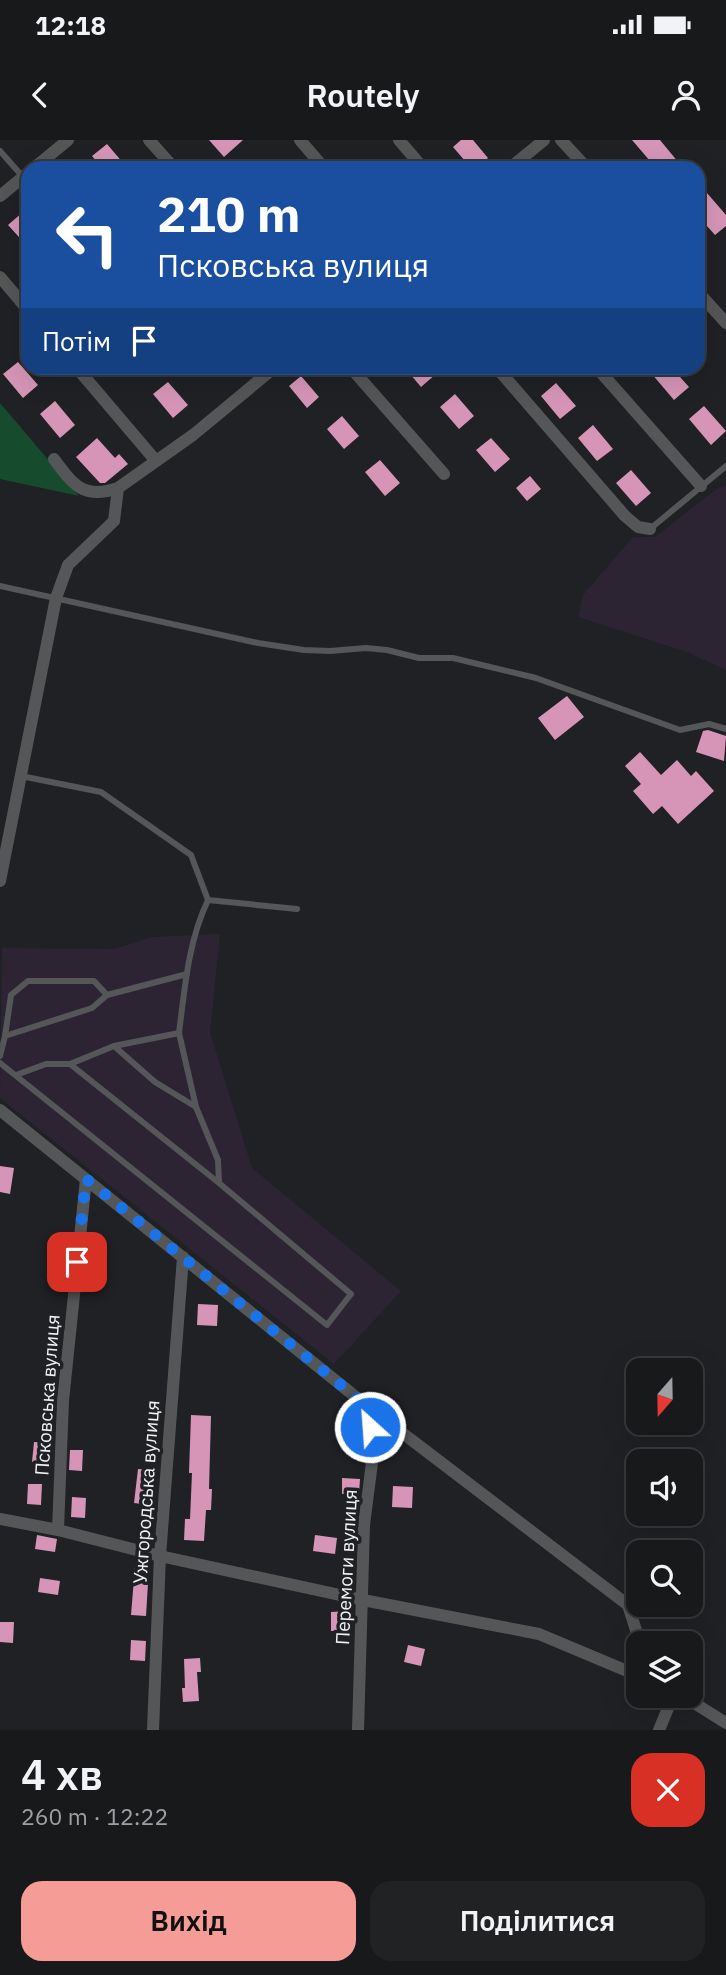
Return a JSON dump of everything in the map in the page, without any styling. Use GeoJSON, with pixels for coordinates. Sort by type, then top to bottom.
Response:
{"type":"FeatureCollection","features":[{"type":"Feature","properties":{"kind":"street"},"geometry":{"type":"LineString","coordinates":[[42,161],[68,140]]}},
{"type":"Feature","properties":{"kind":"street"},"geometry":{"type":"LineString","coordinates":[[149,140],[168,161]]}},
{"type":"Feature","properties":{"kind":"street"},"geometry":{"type":"LineString","coordinates":[[300,140],[318,161]]}},
{"type":"Feature","properties":{"kind":"street"},"geometry":{"type":"LineString","coordinates":[[399,140],[417,161]]}},
{"type":"Feature","properties":{"kind":"street"},"geometry":{"type":"LineString","coordinates":[[518,161],[544,140]]}},
{"type":"Feature","properties":{"kind":"street"},"geometry":{"type":"LineString","coordinates":[[561,140],[580,161]]}},
{"type":"Feature","properties":{"kind":"street"},"geometry":{"type":"LineString","coordinates":[[0,196],[21,178]]}},
{"type":"Feature","properties":{"kind":"street"},"geometry":{"type":"LineString","coordinates":[[0,277],[21,302]]}},
{"type":"Feature","properties":{"kind":"street"},"geometry":{"type":"LineString","coordinates":[[705,300],[726,323]]}},
{"type":"Feature","properties":{"kind":"street"},"geometry":{"type":"LineString","coordinates":[[83,375],[156,461]]}},
{"type":"Feature","properties":{"kind":"street"},"geometry":{"type":"LineString","coordinates":[[54,459],[71,482],[82,489],[106,492],[118,488],[193,435],[266,375]]}},
{"type":"Feature","properties":{"kind":"street"},"geometry":{"type":"LineString","coordinates":[[357,375],[444,474]]}},
{"type":"Feature","properties":{"kind":"street"},"geometry":{"type":"LineString","coordinates":[[502,375],[625,516],[638,527],[650,529]]}},
{"type":"Feature","properties":{"kind":"street"},"geometry":{"type":"LineString","coordinates":[[603,375],[701,486]]}},
{"type":"Feature","properties":{"kind":"street"},"geometry":{"type":"LineString","coordinates":[[1,872],[56,598],[68,565],[114,520],[118,488]]}},
{"type":"Feature","properties":{"kind":"street"},"geometry":{"type":"LineString","coordinates":[[0,1110],[367,1406],[628,1605],[636,1631]]}},
{"type":"Feature","properties":{"kind":"street","name":"Псковська вулиця"},"geometry":{"type":"LineString","coordinates":[[58,1530],[63,1401],[86,1179]]}},
{"type":"Feature","properties":{"kind":"street","name":"Ужгородська вулиця"},"geometry":{"type":"LineString","coordinates":[[153,1730],[160,1556],[183,1257]]}},
{"type":"Feature","properties":{"kind":"street","name":"Перемоги вулиця"},"geometry":{"type":"LineString","coordinates":[[358,1730],[365,1525],[374,1447],[367,1406]]}},
{"type":"Feature","properties":{"kind":"street"},"geometry":{"type":"LineString","coordinates":[[0,1519],[363,1600],[540,1634],[626,1670]]}},
{"type":"Feature","properties":{"kind":"street"},"geometry":{"type":"LineString","coordinates":[[659,1730],[668,1708]]}},
{"type":"Feature","properties":{"kind":"street"},"geometry":{"type":"LineString","coordinates":[[702,1708],[726,1723]]}},
{"type":"Feature","properties":{"kind":"lane"},"geometry":{"type":"LineString","coordinates":[[0,151],[21,171]]}},
{"type":"Feature","properties":{"kind":"lane"},"geometry":{"type":"LineString","coordinates":[[650,529],[726,466]]}},
{"type":"Feature","properties":{"kind":"lane"},"geometry":{"type":"LineString","coordinates":[[0,586],[258,643],[304,650],[366,648],[419,658],[453,657],[536,678],[680,730],[709,724],[726,729]]}},
{"type":"Feature","properties":{"kind":"lane"},"geometry":{"type":"LineString","coordinates":[[20,776],[101,792],[191,855],[208,900],[197,924],[179,1033],[196,1107],[218,1160],[219,1183]]}},
{"type":"Feature","properties":{"kind":"lane"},"geometry":{"type":"LineString","coordinates":[[208,900],[297,909]]}},
{"type":"Feature","properties":{"kind":"lane"},"geometry":{"type":"LineString","coordinates":[[5,1036],[92,1008],[107,995],[187,974]]}},
{"type":"Feature","properties":{"kind":"lane"},"geometry":{"type":"LineString","coordinates":[[0,1056],[11,995],[28,981],[94,981],[107,995]]}},
{"type":"Feature","properties":{"kind":"lane"},"geometry":{"type":"LineString","coordinates":[[16,1075],[46,1064],[70,1064],[114,1046],[179,1033]]}},
{"type":"Feature","properties":{"kind":"lane"},"geometry":{"type":"LineString","coordinates":[[114,1046],[155,1082],[196,1107]]}},
{"type":"Feature","properties":{"kind":"lane"},"geometry":{"type":"LineString","coordinates":[[0,1063],[327,1325],[351,1294],[219,1183],[70,1064]]}},
{"type":"Feature","properties":{"kind":"shaded area"},"geometry":{"type":"Polygon","coordinates":[[[726,485],[726,670],[687,652],[578,617],[583,595],[633,537],[655,537],[714,491],[726,485]]]}},
{"type":"Feature","properties":{"kind":"shaded area"},"geometry":{"type":"Polygon","coordinates":[[[220,934],[210,1032],[252,1168],[401,1291],[334,1364],[0,1098],[2,948],[114,949],[152,937],[220,934]]]}},
{"type":"Feature","properties":{"kind":"green space"},"geometry":{"type":"Polygon","coordinates":[[[0,403],[79,496],[0,479],[0,403]]]}},
{"type":"Feature","properties":{"kind":"building"},"geometry":{"type":"Polygon","coordinates":[[[209,140],[243,140],[224,157],[209,140]]]}},
{"type":"Feature","properties":{"kind":"building"},"geometry":{"type":"Polygon","coordinates":[[[461,140],[473,140],[488,158],[484,161],[465,161],[453,147],[461,140]]]}},
{"type":"Feature","properties":{"kind":"building"},"geometry":{"type":"Polygon","coordinates":[[[632,140],[660,140],[677,161],[650,161],[632,140]]]}},
{"type":"Feature","properties":{"kind":"building"},"geometry":{"type":"Polygon","coordinates":[[[107,144],[121,161],[96,161],[92,156],[107,144]]]}},
{"type":"Feature","properties":{"kind":"building"},"geometry":{"type":"Polygon","coordinates":[[[707,193],[726,215],[726,226],[715,235],[705,224],[707,193]]]}},
{"type":"Feature","properties":{"kind":"building"},"geometry":{"type":"Polygon","coordinates":[[[21,214],[21,239],[8,225],[21,214]]]}},
{"type":"Feature","properties":{"kind":"building"},"geometry":{"type":"Polygon","coordinates":[[[18,362],[21,365],[21,375],[29,375],[38,385],[23,398],[3,374],[18,362]]]}},
{"type":"Feature","properties":{"kind":"building"},"geometry":{"type":"Polygon","coordinates":[[[411,375],[435,375],[421,387],[411,375]]]}},
{"type":"Feature","properties":{"kind":"building"},"geometry":{"type":"Polygon","coordinates":[[[653,375],[678,375],[689,387],[674,400],[653,375]]]}},
{"type":"Feature","properties":{"kind":"building"},"geometry":{"type":"Polygon","coordinates":[[[301,376],[319,397],[307,408],[289,386],[301,376]]]}},
{"type":"Feature","properties":{"kind":"building"},"geometry":{"type":"Polygon","coordinates":[[[168,382],[188,405],[173,418],[153,394],[168,382]]]}},
{"type":"Feature","properties":{"kind":"building"},"geometry":{"type":"Polygon","coordinates":[[[556,383],[576,406],[560,419],[541,396],[556,383]]]}},
{"type":"Feature","properties":{"kind":"building"},"geometry":{"type":"Polygon","coordinates":[[[455,394],[474,416],[459,429],[440,407],[455,394]]]}},
{"type":"Feature","properties":{"kind":"building"},"geometry":{"type":"Polygon","coordinates":[[[55,401],[75,425],[60,438],[40,414],[55,401]]]}},
{"type":"Feature","properties":{"kind":"building"},"geometry":{"type":"Polygon","coordinates":[[[704,406],[726,431],[711,445],[689,419],[704,406]]]}},
{"type":"Feature","properties":{"kind":"building"},"geometry":{"type":"Polygon","coordinates":[[[342,416],[359,436],[344,449],[327,429],[342,416]]]}},
{"type":"Feature","properties":{"kind":"building"},"geometry":{"type":"Polygon","coordinates":[[[593,425],[613,449],[597,461],[578,438],[593,425]]]}},
{"type":"Feature","properties":{"kind":"building"},"geometry":{"type":"Polygon","coordinates":[[[97,438],[115,458],[119,454],[128,464],[105,483],[100,483],[76,457],[97,438]]]}},
{"type":"Feature","properties":{"kind":"building"},"geometry":{"type":"Polygon","coordinates":[[[491,438],[510,459],[495,472],[476,450],[491,438]]]}},
{"type":"Feature","properties":{"kind":"building"},"geometry":{"type":"Polygon","coordinates":[[[380,460],[400,483],[385,496],[365,472],[380,460]]]}},
{"type":"Feature","properties":{"kind":"building"},"geometry":{"type":"Polygon","coordinates":[[[631,470],[651,493],[636,506],[616,483],[631,470]]]}},
{"type":"Feature","properties":{"kind":"building"},"geometry":{"type":"Polygon","coordinates":[[[530,476],[541,489],[527,501],[516,488],[530,476]]]}},
{"type":"Feature","properties":{"kind":"building"},"geometry":{"type":"Polygon","coordinates":[[[567,696],[584,717],[555,740],[538,718],[567,696]]]}},
{"type":"Feature","properties":{"kind":"building"},"geometry":{"type":"Polygon","coordinates":[[[703,731],[726,736],[724,761],[696,752],[703,731]]]}},
{"type":"Feature","properties":{"kind":"building"},"geometry":{"type":"Polygon","coordinates":[[[640,752],[661,775],[677,760],[691,776],[696,771],[714,791],[678,824],[662,806],[653,814],[633,791],[641,784],[625,766],[640,752]]]}},
{"type":"Feature","properties":{"kind":"building"},"geometry":{"type":"Polygon","coordinates":[[[0,1166],[14,1168],[10,1194],[0,1192],[0,1166]]]}},
{"type":"Feature","properties":{"kind":"building"},"geometry":{"type":"Polygon","coordinates":[[[198,1304],[218,1305],[217,1326],[197,1325],[198,1304]]]}},
{"type":"Feature","properties":{"kind":"building"},"geometry":{"type":"Polygon","coordinates":[[[191,1415],[211,1416],[211,1510],[206,1510],[204,1541],[184,1540],[185,1519],[190,1519],[191,1415]]]}},
{"type":"Feature","properties":{"kind":"building"},"geometry":{"type":"Polygon","coordinates":[[[34,1442],[48,1443],[47,1463],[32,1462],[34,1442]]]}},
{"type":"Feature","properties":{"kind":"building"},"geometry":{"type":"Polygon","coordinates":[[[70,1450],[83,1450],[82,1471],[69,1470],[70,1450]]]}},
{"type":"Feature","properties":{"kind":"building"},"geometry":{"type":"Polygon","coordinates":[[[138,1469],[154,1470],[150,1505],[134,1503],[138,1469]]]}},
{"type":"Feature","properties":{"kind":"building"},"geometry":{"type":"Polygon","coordinates":[[[342,1478],[360,1479],[359,1494],[342,1494],[342,1478]]]}},
{"type":"Feature","properties":{"kind":"building"},"geometry":{"type":"Polygon","coordinates":[[[28,1484],[42,1484],[41,1505],[27,1504],[28,1484]]]}},
{"type":"Feature","properties":{"kind":"building"},"geometry":{"type":"Polygon","coordinates":[[[393,1486],[413,1487],[412,1508],[392,1507],[393,1486]]]}},
{"type":"Feature","properties":{"kind":"building"},"geometry":{"type":"Polygon","coordinates":[[[72,1497],[86,1498],[85,1518],[71,1517],[72,1497]]]}},
{"type":"Feature","properties":{"kind":"building"},"geometry":{"type":"Polygon","coordinates":[[[37,1535],[57,1539],[55,1552],[35,1549],[37,1535]]]}},
{"type":"Feature","properties":{"kind":"building"},"geometry":{"type":"Polygon","coordinates":[[[315,1535],[337,1538],[335,1554],[313,1551],[315,1535]]]}},
{"type":"Feature","properties":{"kind":"building"},"geometry":{"type":"Polygon","coordinates":[[[135,1566],[149,1567],[146,1616],[131,1615],[135,1566]]]}},
{"type":"Feature","properties":{"kind":"building"},"geometry":{"type":"Polygon","coordinates":[[[40,1578],[60,1581],[58,1595],[38,1592],[40,1578]]]}},
{"type":"Feature","properties":{"kind":"building"},"geometry":{"type":"Polygon","coordinates":[[[349,1611],[349,1631],[331,1631],[331,1612],[349,1611]]]}},
{"type":"Feature","properties":{"kind":"building"},"geometry":{"type":"Polygon","coordinates":[[[0,1622],[14,1622],[13,1643],[0,1642],[0,1622]]]}},
{"type":"Feature","properties":{"kind":"building"},"geometry":{"type":"Polygon","coordinates":[[[131,1640],[146,1641],[145,1661],[130,1660],[131,1640]]]}},
{"type":"Feature","properties":{"kind":"building"},"geometry":{"type":"Polygon","coordinates":[[[408,1645],[425,1649],[421,1666],[404,1662],[408,1645]]]}},
{"type":"Feature","properties":{"kind":"building"},"geometry":{"type":"Polygon","coordinates":[[[200,1658],[201,1672],[197,1672],[199,1701],[183,1702],[184,1659],[200,1658]]]}},
{"type":"Feature","properties":{"kind":"route"},"geometry":{"type":"LineString","coordinates":[[77,1262],[86,1179],[367,1406],[370,1427]]}}]}
